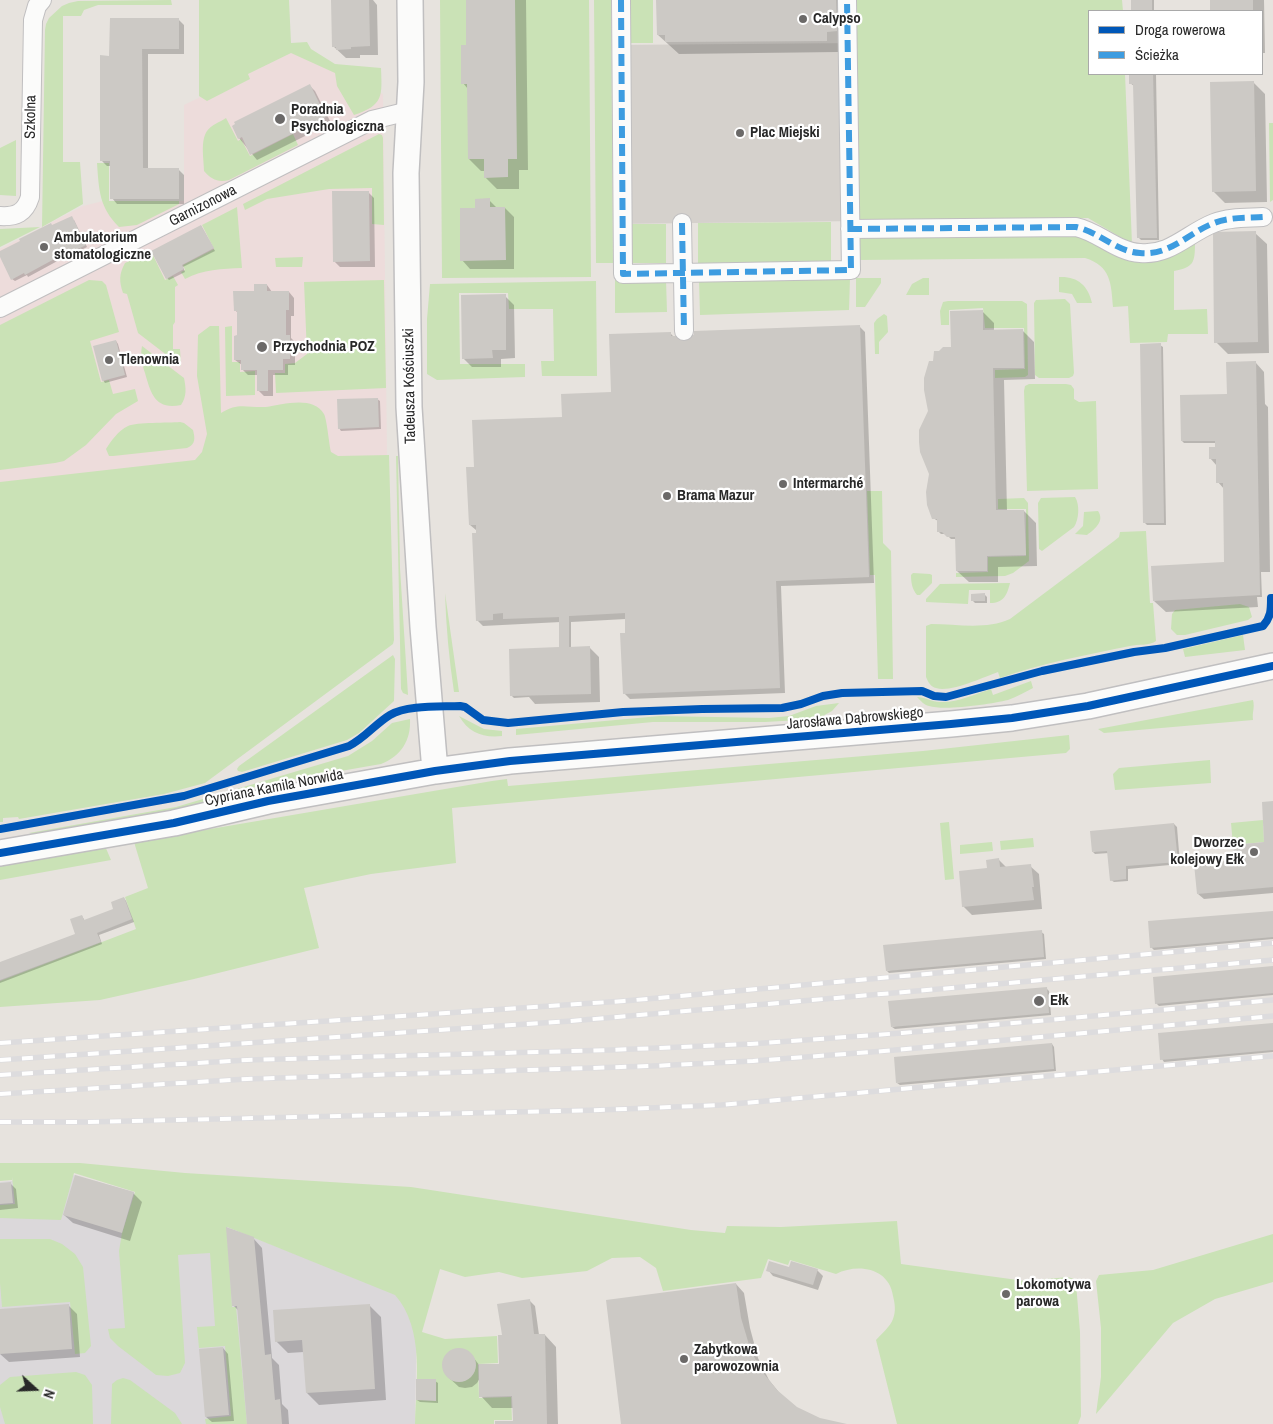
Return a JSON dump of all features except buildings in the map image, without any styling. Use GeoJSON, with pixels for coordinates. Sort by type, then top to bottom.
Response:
{"type":"FeatureCollection","features":[{"type":"Feature","properties":{"kind":"street","name":"Szkolna"},"geometry":{"type":"LineString","coordinates":[[0,216],[10,217],[18,215],[28,205],[30,197],[32,20],[37,6],[42,0]]}},
{"type":"Feature","properties":{"kind":"street","name":"Tadeusza Kościuszki"},"geometry":{"type":"LineString","coordinates":[[410,0],[411,82],[406,173],[411,446],[435,771]]}},
{"type":"Feature","properties":{"kind":"street"},"geometry":{"type":"LineString","coordinates":[[621,0],[623,274],[851,270],[847,0]]}},
{"type":"Feature","properties":{"kind":"street","name":"Garnizonowa"},"geometry":{"type":"LineString","coordinates":[[0,308],[372,120],[409,111]]}},
{"type":"Feature","properties":{"kind":"street"},"geometry":{"type":"LineString","coordinates":[[850,229],[1076,227],[1086,229],[1130,252],[1152,254],[1172,247],[1215,222],[1226,219],[1263,217]]}},
{"type":"Feature","properties":{"kind":"street"},"geometry":{"type":"LineString","coordinates":[[682,223],[684,330]]}},
{"type":"Feature","properties":{"kind":"street","name":"Jarosława Dąbrowskiego"},"geometry":{"type":"LineString","coordinates":[[435,771],[510,761],[1012,718],[1088,706],[1273,666]]}},
{"type":"Feature","properties":{"kind":"street","name":"Cypriana Kamila Norwida"},"geometry":{"type":"LineString","coordinates":[[0,853],[174,823],[268,801],[435,771]]}},
{"type":"Feature","properties":{"kind":"shaded area"},"geometry":{"type":"Polygon","coordinates":[[[855,43],[858,221],[614,224],[612,45],[855,43]]]}},
{"type":"Feature","properties":{"kind":"shaded area"},"geometry":{"type":"Polygon","coordinates":[[[292,52],[383,94],[387,456],[0,645],[0,249],[83,206],[103,201],[184,201],[184,105],[292,52]]]}},
{"type":"Feature","properties":{"kind":"shaded area"},"geometry":{"type":"Polygon","coordinates":[[[75,1175],[156,1199],[417,1302],[415,1424],[0,1424],[0,1182],[75,1175]]]}},
{"type":"Feature","properties":{"kind":"green space"},"geometry":{"type":"Polygon","coordinates":[[[171,0],[172,5],[98,5],[84,10],[81,16],[63,16],[63,162],[80,162],[83,204],[42,227],[45,30],[49,18],[62,6],[78,1],[171,0]]]}},
{"type":"Feature","properties":{"kind":"green space"},"geometry":{"type":"Polygon","coordinates":[[[199,0],[289,0],[291,43],[307,42],[311,49],[335,64],[381,68],[381,93],[379,98],[371,107],[354,115],[337,86],[335,73],[291,53],[248,74],[250,79],[207,101],[199,96],[199,0]]]}},
{"type":"Feature","properties":{"kind":"green space"},"geometry":{"type":"Polygon","coordinates":[[[440,0],[589,0],[591,277],[442,278],[440,0]]]}},
{"type":"Feature","properties":{"kind":"green space"},"geometry":{"type":"Polygon","coordinates":[[[594,0],[611,0],[613,263],[596,263],[594,0]]]}},
{"type":"Feature","properties":{"kind":"green space"},"geometry":{"type":"Polygon","coordinates":[[[629,0],[653,0],[653,43],[629,43],[629,0]]]}},
{"type":"Feature","properties":{"kind":"green space"},"geometry":{"type":"Polygon","coordinates":[[[856,0],[1122,0],[1123,10],[1088,10],[1088,75],[1125,75],[1132,244],[1088,218],[859,221],[856,0]]]}},
{"type":"Feature","properties":{"kind":"green space"},"geometry":{"type":"Polygon","coordinates":[[[226,118],[238,141],[241,139],[250,156],[293,134],[298,145],[229,180],[215,180],[204,171],[204,140],[205,135],[213,125],[226,118]]]}},
{"type":"Feature","properties":{"kind":"green space"},"geometry":{"type":"Polygon","coordinates":[[[1269,123],[1273,123],[1273,200],[1270,202],[1269,123]]]}},
{"type":"Feature","properties":{"kind":"green space"},"geometry":{"type":"Polygon","coordinates":[[[379,134],[383,138],[384,225],[372,224],[372,188],[329,189],[267,199],[245,210],[243,204],[379,134]]]}},
{"type":"Feature","properties":{"kind":"green space"},"geometry":{"type":"Polygon","coordinates":[[[16,140],[16,196],[0,195],[0,148],[16,140]]]}},
{"type":"Feature","properties":{"kind":"green space"},"geometry":{"type":"Polygon","coordinates":[[[97,163],[109,163],[109,201],[179,201],[179,204],[137,225],[119,227],[107,212],[101,198],[97,163]]]}},
{"type":"Feature","properties":{"kind":"green space"},"geometry":{"type":"Polygon","coordinates":[[[237,207],[242,268],[206,271],[185,279],[181,272],[185,270],[183,265],[214,249],[202,225],[237,207]]]}},
{"type":"Feature","properties":{"kind":"green space"},"geometry":{"type":"Polygon","coordinates":[[[831,222],[831,262],[698,263],[698,223],[831,222]]]}},
{"type":"Feature","properties":{"kind":"green space"},"geometry":{"type":"Polygon","coordinates":[[[632,224],[666,224],[666,263],[632,263],[632,224]]]}},
{"type":"Feature","properties":{"kind":"green space"},"geometry":{"type":"Polygon","coordinates":[[[40,227],[0,247],[0,229],[40,227]]]}},
{"type":"Feature","properties":{"kind":"green space"},"geometry":{"type":"Polygon","coordinates":[[[1073,234],[1122,258],[1142,263],[1160,260],[1195,242],[1195,255],[1192,263],[1186,268],[1174,271],[1174,310],[1207,309],[1208,334],[1168,334],[1167,342],[1130,343],[1128,306],[1113,307],[1110,283],[1105,271],[1094,261],[1085,258],[856,260],[855,236],[1073,234]]]}},
{"type":"Feature","properties":{"kind":"green space"},"geometry":{"type":"Polygon","coordinates":[[[151,251],[165,280],[173,276],[178,285],[175,287],[173,349],[180,349],[181,366],[138,333],[127,294],[123,293],[120,281],[125,263],[151,251]]]}},
{"type":"Feature","properties":{"kind":"green space"},"geometry":{"type":"Polygon","coordinates":[[[303,257],[302,267],[276,267],[275,258],[303,257]]]}},
{"type":"Feature","properties":{"kind":"green space"},"geometry":{"type":"Polygon","coordinates":[[[1059,277],[1071,278],[1081,283],[1088,291],[1092,303],[1077,303],[1072,294],[1059,292],[1059,277]]]}},
{"type":"Feature","properties":{"kind":"green space"},"geometry":{"type":"Polygon","coordinates":[[[850,278],[849,310],[700,315],[699,280],[850,278]]]}},
{"type":"Feature","properties":{"kind":"green space"},"geometry":{"type":"Polygon","coordinates":[[[856,278],[881,278],[881,283],[865,307],[856,307],[856,278]]]}},
{"type":"Feature","properties":{"kind":"green space"},"geometry":{"type":"Polygon","coordinates":[[[923,278],[929,278],[929,295],[906,295],[912,284],[923,278]]]}},
{"type":"Feature","properties":{"kind":"green space"},"geometry":{"type":"Polygon","coordinates":[[[89,280],[102,281],[106,285],[119,332],[90,341],[101,382],[109,380],[113,394],[135,389],[138,401],[116,414],[86,445],[64,461],[0,470],[0,325],[89,280]]]}},
{"type":"Feature","properties":{"kind":"green space"},"geometry":{"type":"Polygon","coordinates":[[[384,280],[386,388],[276,393],[275,373],[285,373],[285,364],[295,363],[307,354],[304,282],[384,280]]]}},
{"type":"Feature","properties":{"kind":"green space"},"geometry":{"type":"Polygon","coordinates":[[[615,280],[666,280],[667,312],[615,313],[615,280]]]}},
{"type":"Feature","properties":{"kind":"green space"},"geometry":{"type":"Polygon","coordinates":[[[596,281],[597,376],[542,376],[541,361],[554,361],[553,309],[509,309],[508,293],[459,293],[460,364],[525,364],[525,377],[437,380],[427,374],[427,319],[430,284],[596,281]]]}},
{"type":"Feature","properties":{"kind":"green space"},"geometry":{"type":"Polygon","coordinates":[[[1065,299],[1070,304],[1074,373],[1069,378],[1039,378],[1035,375],[1034,303],[1036,300],[1065,299]]]}},
{"type":"Feature","properties":{"kind":"green space"},"geometry":{"type":"Polygon","coordinates":[[[1022,301],[1027,304],[1028,375],[1025,377],[995,378],[995,370],[1025,369],[1024,328],[985,328],[983,308],[949,310],[949,325],[941,325],[940,311],[943,302],[1022,301]]]}},
{"type":"Feature","properties":{"kind":"green space"},"geometry":{"type":"Polygon","coordinates":[[[884,314],[887,316],[888,332],[879,342],[879,354],[875,354],[874,323],[884,314]]]}},
{"type":"Feature","properties":{"kind":"green space"},"geometry":{"type":"Polygon","coordinates":[[[210,326],[219,326],[221,413],[238,407],[266,407],[288,403],[313,405],[324,414],[331,452],[338,456],[389,455],[393,644],[205,783],[164,794],[19,819],[18,817],[3,818],[3,822],[0,822],[0,482],[195,460],[202,452],[207,434],[197,376],[198,335],[210,326]]]}},
{"type":"Feature","properties":{"kind":"green space"},"geometry":{"type":"Polygon","coordinates":[[[232,326],[232,362],[240,362],[240,372],[255,371],[255,395],[226,396],[225,327],[232,326]]]}},
{"type":"Feature","properties":{"kind":"green space"},"geometry":{"type":"Polygon","coordinates":[[[142,346],[184,378],[186,392],[181,405],[165,405],[160,403],[152,394],[141,357],[142,346]]]}},
{"type":"Feature","properties":{"kind":"green space"},"geometry":{"type":"Polygon","coordinates":[[[1029,384],[1071,385],[1074,389],[1074,399],[1079,402],[1096,401],[1098,489],[1027,491],[1024,391],[1025,386],[1029,384]]]}},
{"type":"Feature","properties":{"kind":"green space"},"geometry":{"type":"Polygon","coordinates":[[[180,422],[193,430],[194,440],[192,445],[187,448],[113,456],[109,456],[106,449],[118,433],[128,426],[145,423],[180,422]]]}},
{"type":"Feature","properties":{"kind":"green space"},"geometry":{"type":"Polygon","coordinates":[[[396,456],[398,456],[400,568],[408,695],[403,693],[401,689],[396,456]]]}},
{"type":"Feature","properties":{"kind":"green space"},"geometry":{"type":"Polygon","coordinates":[[[867,491],[882,491],[883,543],[891,551],[893,679],[878,679],[875,575],[870,575],[867,491]]]}},
{"type":"Feature","properties":{"kind":"green space"},"geometry":{"type":"Polygon","coordinates":[[[1075,497],[1078,504],[1078,512],[1074,527],[1042,551],[1039,549],[1038,503],[1041,498],[1075,497]]]}},
{"type":"Feature","properties":{"kind":"green space"},"geometry":{"type":"Polygon","coordinates":[[[1024,498],[1028,503],[1029,561],[1013,573],[1005,576],[956,577],[956,573],[988,572],[988,557],[1026,556],[1026,509],[998,509],[998,499],[1024,498]]]}},
{"type":"Feature","properties":{"kind":"green space"},"geometry":{"type":"Polygon","coordinates":[[[1098,511],[1100,521],[1096,527],[1087,535],[1075,534],[1083,526],[1084,512],[1098,511]]]}},
{"type":"Feature","properties":{"kind":"green space"},"geometry":{"type":"Polygon","coordinates":[[[1146,531],[1150,603],[1153,603],[1156,641],[1151,644],[1130,646],[1064,660],[1000,678],[998,672],[967,684],[950,688],[936,688],[929,682],[926,677],[926,626],[931,624],[971,626],[991,624],[1010,619],[1114,541],[1119,537],[1120,532],[1146,531]]]}},
{"type":"Feature","properties":{"kind":"green space"},"geometry":{"type":"Polygon","coordinates":[[[913,573],[932,575],[932,583],[920,595],[917,595],[913,588],[911,575],[913,573]]]}},
{"type":"Feature","properties":{"kind":"green space"},"geometry":{"type":"Polygon","coordinates":[[[1010,583],[1004,598],[995,603],[990,603],[990,590],[969,590],[968,604],[926,602],[926,599],[940,584],[1010,583]]]}},
{"type":"Feature","properties":{"kind":"green space"},"geometry":{"type":"Polygon","coordinates":[[[445,593],[459,692],[454,692],[452,680],[445,593]]]}},
{"type":"Feature","properties":{"kind":"green space"},"geometry":{"type":"Polygon","coordinates":[[[1240,604],[1249,607],[1252,617],[1248,620],[1185,635],[1177,635],[1171,629],[1172,614],[1175,610],[1240,604]]]}},
{"type":"Feature","properties":{"kind":"green space"},"geometry":{"type":"Polygon","coordinates":[[[1243,635],[1245,650],[1185,657],[1183,649],[1243,635]]]}},
{"type":"Feature","properties":{"kind":"green space"},"geometry":{"type":"Polygon","coordinates":[[[393,655],[395,659],[394,701],[359,733],[347,740],[242,772],[238,771],[239,766],[393,655]]]}},
{"type":"Feature","properties":{"kind":"green space"},"geometry":{"type":"Polygon","coordinates":[[[1031,681],[1033,688],[1008,700],[980,705],[936,707],[926,705],[917,697],[937,702],[946,702],[966,698],[991,689],[993,695],[1031,681]]]}},
{"type":"Feature","properties":{"kind":"green space"},"geometry":{"type":"Polygon","coordinates":[[[1253,700],[1253,720],[1104,733],[1098,729],[1253,700]]]}},
{"type":"Feature","properties":{"kind":"green space"},"geometry":{"type":"Polygon","coordinates":[[[839,703],[832,711],[817,719],[765,722],[653,722],[516,735],[516,729],[660,716],[769,718],[789,716],[816,706],[839,703]]]}},
{"type":"Feature","properties":{"kind":"green space"},"geometry":{"type":"Polygon","coordinates":[[[459,716],[484,729],[502,731],[502,736],[489,736],[477,733],[467,727],[459,716]]]}},
{"type":"Feature","properties":{"kind":"green space"},"geometry":{"type":"Polygon","coordinates":[[[410,719],[407,741],[394,757],[381,764],[266,784],[175,810],[36,835],[29,833],[176,807],[348,756],[372,741],[392,723],[410,719]]]}},
{"type":"Feature","properties":{"kind":"green space"},"geometry":{"type":"Polygon","coordinates":[[[1069,735],[1070,749],[1066,753],[452,808],[456,863],[371,874],[304,888],[319,948],[100,1000],[0,1007],[0,981],[136,929],[125,897],[148,888],[134,842],[507,779],[508,786],[923,751],[1069,735]]]}},
{"type":"Feature","properties":{"kind":"green space"},"geometry":{"type":"Polygon","coordinates":[[[1210,760],[1211,783],[1115,790],[1113,774],[1119,768],[1210,760]]]}},
{"type":"Feature","properties":{"kind":"green space"},"geometry":{"type":"Polygon","coordinates":[[[1263,820],[1264,842],[1233,845],[1231,823],[1263,820]]]}},
{"type":"Feature","properties":{"kind":"green space"},"geometry":{"type":"Polygon","coordinates":[[[949,822],[954,879],[945,880],[940,823],[949,822]]]}},
{"type":"Feature","properties":{"kind":"green space"},"geometry":{"type":"Polygon","coordinates":[[[1033,838],[1034,847],[1001,850],[1000,841],[1033,838]]]}},
{"type":"Feature","properties":{"kind":"green space"},"geometry":{"type":"Polygon","coordinates":[[[992,842],[993,851],[960,854],[960,845],[992,842]]]}},
{"type":"Feature","properties":{"kind":"green space"},"geometry":{"type":"Polygon","coordinates":[[[105,846],[111,860],[0,880],[0,864],[105,846]]]}},
{"type":"Feature","properties":{"kind":"green space"},"geometry":{"type":"Polygon","coordinates":[[[0,1163],[80,1163],[185,1173],[411,1187],[691,1230],[725,1233],[727,1226],[781,1227],[897,1221],[901,1264],[1025,1281],[1068,1277],[1074,1279],[1076,1283],[1080,1332],[1081,1416],[1078,1424],[897,1424],[876,1340],[892,1322],[895,1305],[886,1279],[879,1274],[871,1270],[854,1269],[836,1274],[790,1260],[788,1265],[768,1259],[761,1278],[663,1291],[656,1268],[640,1257],[612,1258],[587,1271],[522,1278],[499,1272],[465,1277],[440,1269],[422,1332],[445,1339],[497,1336],[498,1363],[478,1364],[479,1398],[511,1397],[512,1420],[494,1420],[494,1424],[415,1424],[417,1357],[415,1340],[405,1309],[395,1295],[227,1227],[232,1307],[236,1307],[247,1424],[206,1424],[205,1419],[231,1416],[225,1346],[199,1348],[197,1327],[215,1326],[210,1253],[178,1255],[185,1363],[180,1373],[168,1376],[156,1375],[118,1346],[110,1338],[108,1329],[125,1328],[119,1251],[122,1233],[135,1192],[74,1173],[61,1220],[0,1218],[0,1205],[15,1204],[12,1177],[12,1180],[0,1181],[0,1163]]]}},
{"type":"Feature","properties":{"kind":"green space"},"geometry":{"type":"Polygon","coordinates":[[[1273,1234],[1273,1282],[1215,1299],[1173,1323],[1096,1414],[1101,1377],[1101,1328],[1096,1281],[1099,1275],[1153,1270],[1273,1234]]]}},
{"type":"Feature","properties":{"kind":"green space"},"geometry":{"type":"Polygon","coordinates":[[[0,1239],[50,1239],[62,1244],[75,1254],[83,1267],[91,1346],[85,1353],[75,1354],[70,1302],[2,1307],[0,1239]]]}},
{"type":"Feature","properties":{"kind":"green space"},"geometry":{"type":"Polygon","coordinates":[[[76,1372],[85,1375],[92,1385],[93,1424],[5,1424],[0,1407],[0,1385],[10,1377],[76,1372]]]}},
{"type":"Feature","properties":{"kind":"green space"},"geometry":{"type":"Polygon","coordinates":[[[123,1378],[130,1380],[175,1413],[182,1424],[111,1424],[112,1384],[123,1378]]]}},
{"type":"Feature","properties":{"kind":"railway"},"geometry":{"type":"LineString","coordinates":[[0,1043],[624,1001],[1273,943]]}},
{"type":"Feature","properties":{"kind":"railway"},"geometry":{"type":"LineString","coordinates":[[0,1060],[571,1021],[1273,960]]}},
{"type":"Feature","properties":{"kind":"railway"},"geometry":{"type":"LineString","coordinates":[[0,1075],[247,1060],[611,1050],[750,1044],[902,1033],[1273,1000]]}},
{"type":"Feature","properties":{"kind":"railway"},"geometry":{"type":"LineString","coordinates":[[0,1094],[247,1079],[753,1061],[1273,1016]]}},
{"type":"Feature","properties":{"kind":"railway"},"geometry":{"type":"LineString","coordinates":[[0,1122],[87,1122],[600,1110],[721,1105],[1273,1056]]}},
{"type":"Feature","properties":{"kind":"marked path"},"geometry":{"type":"LineString","coordinates":[[621,0],[623,274],[851,270],[847,0]]}},
{"type":"Feature","properties":{"kind":"marked path"},"geometry":{"type":"LineString","coordinates":[[850,229],[1076,227],[1132,252],[1151,253],[1170,247],[1205,227],[1220,221],[1263,217]]}},
{"type":"Feature","properties":{"kind":"marked path"},"geometry":{"type":"LineString","coordinates":[[682,223],[684,331]]}},
{"type":"Feature","properties":{"kind":"cycle path"},"geometry":{"type":"LineString","coordinates":[[0,829],[184,796],[349,746],[390,715],[405,710],[424,707],[460,706],[465,707],[483,720],[508,723],[623,712],[782,708],[823,696],[842,693],[922,691],[934,696],[946,697],[1042,671],[1134,652],[1165,648],[1263,626],[1269,616],[1271,598],[1273,598]]}},
{"type":"Feature","properties":{"kind":"cycle path"},"geometry":{"type":"LineString","coordinates":[[0,853],[174,823],[268,801],[435,771],[510,761],[1012,718],[1088,706],[1273,666]]}},
{"type":"Feature","properties":{"kind":"place","name":"Calypso"},"geometry":{"type":"Point","coordinates":[803,19]}},
{"type":"Feature","properties":{"kind":"place","name":"Poradnia Psychologiczna"},"geometry":{"type":"Point","coordinates":[280,119]}},
{"type":"Feature","properties":{"kind":"place","name":"Plac Miejski"},"geometry":{"type":"Point","coordinates":[740,133]}},
{"type":"Feature","properties":{"kind":"place","name":"Ambulatorium stomatologiczne"},"geometry":{"type":"Point","coordinates":[44,247]}},
{"type":"Feature","properties":{"kind":"place","name":"Przychodnia POZ"},"geometry":{"type":"Point","coordinates":[262,347]}},
{"type":"Feature","properties":{"kind":"place","name":"Tlenownia"},"geometry":{"type":"Point","coordinates":[109,360]}},
{"type":"Feature","properties":{"kind":"place","name":"Intermarché"},"geometry":{"type":"Point","coordinates":[783,484]}},
{"type":"Feature","properties":{"kind":"place","name":"Brama Mazur"},"geometry":{"type":"Point","coordinates":[667,496]}},
{"type":"Feature","properties":{"kind":"place","name":"Dworzec kolejowy Ełk"},"geometry":{"type":"Point","coordinates":[1254,852]}},
{"type":"Feature","properties":{"kind":"place","name":"Ełk"},"geometry":{"type":"Point","coordinates":[1039,1001]}},
{"type":"Feature","properties":{"kind":"place","name":"Lokomotywa parowa"},"geometry":{"type":"Point","coordinates":[1006,1294]}},
{"type":"Feature","properties":{"kind":"place","name":"Zabytkowa parowozownia"},"geometry":{"type":"Point","coordinates":[684,1359]}}]}
